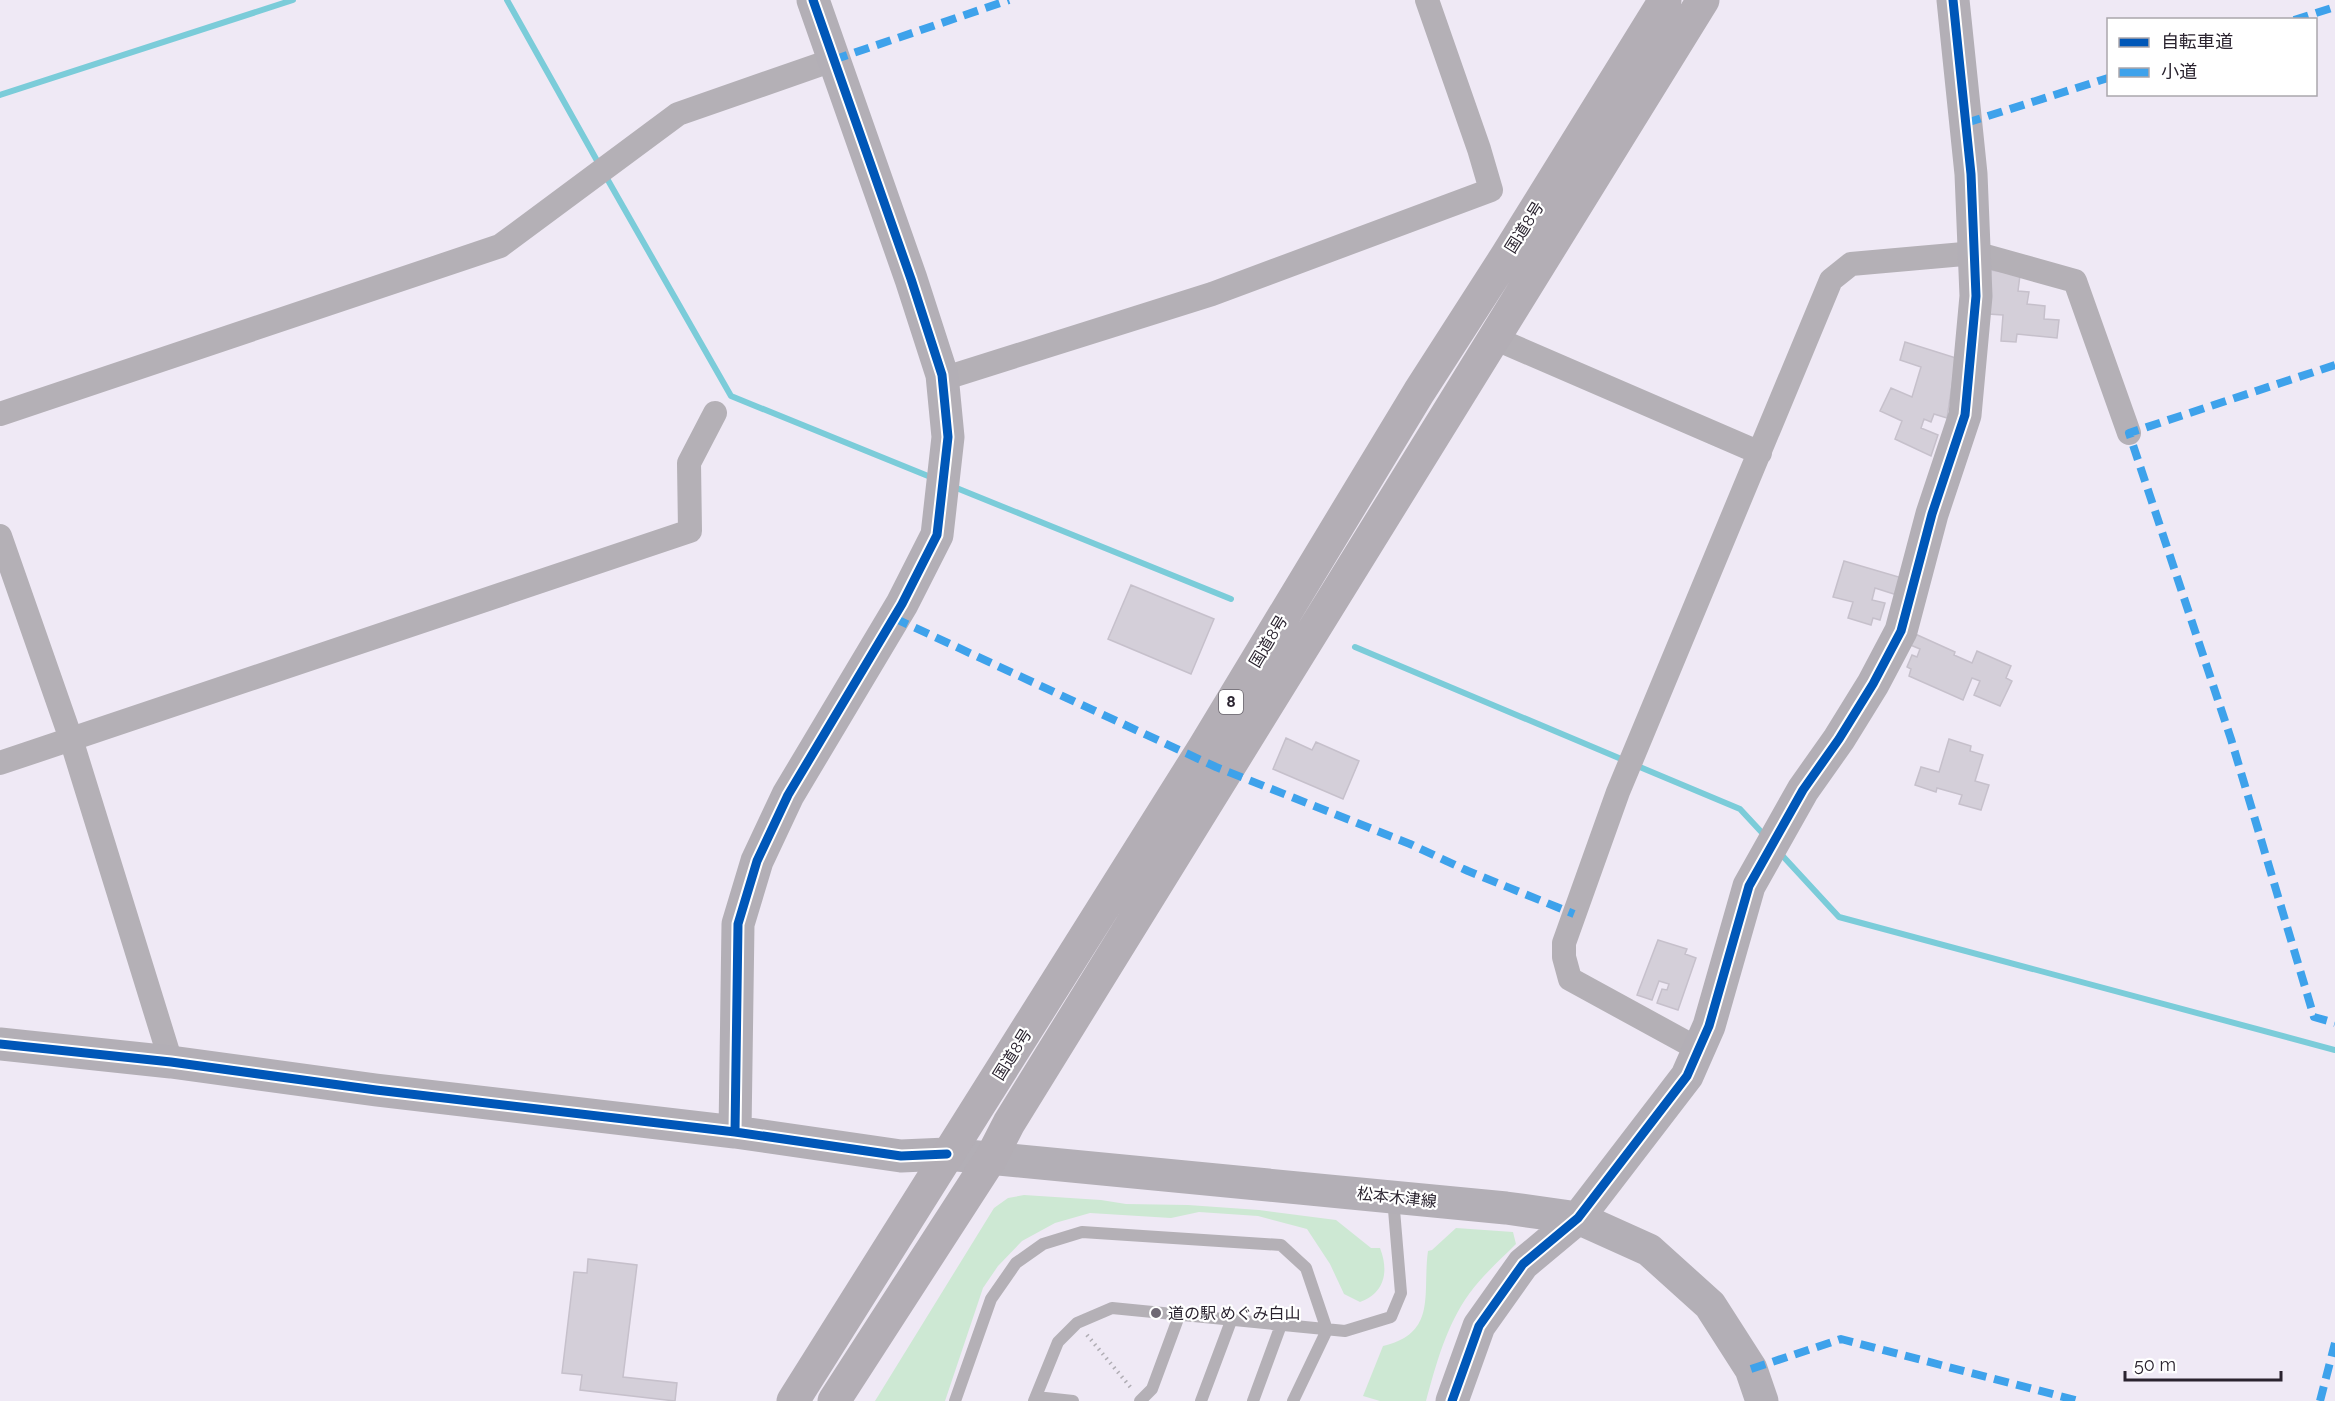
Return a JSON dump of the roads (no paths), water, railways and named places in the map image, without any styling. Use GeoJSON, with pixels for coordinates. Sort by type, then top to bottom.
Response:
{"type":"FeatureCollection","features":[{"type":"Feature","properties":{"kind":"highway","name":"国道8号"},"geometry":{"type":"LineString","coordinates":[[793,1401],[1197,759],[1419,392],[1665,0]]}},
{"type":"Feature","properties":{"kind":"highway","name":"国道8号"},"geometry":{"type":"LineString","coordinates":[[834,1401],[991,1158],[1009,1123],[1703,0]]}},
{"type":"Feature","properties":{"kind":"street"},"geometry":{"type":"LineString","coordinates":[[735,1132],[738,924],[757,861],[788,795],[902,604],[937,535],[948,437],[942,375],[911,279],[813,0]]}},
{"type":"Feature","properties":{"kind":"street"},"geometry":{"type":"LineString","coordinates":[[942,375],[955,375],[1212,294],[1491,190],[1427,0]]}},
{"type":"Feature","properties":{"kind":"street"},"geometry":{"type":"LineString","coordinates":[[1452,1401],[1479,1326],[1523,1264],[1578,1218],[1687,1076],[1709,1026],[1749,886],[1803,790],[1839,739],[1873,684],[1901,631],[1932,514],[1965,415],[1976,296],[1971,174],[1953,0]]}},
{"type":"Feature","properties":{"kind":"street"},"geometry":{"type":"LineString","coordinates":[[0,414],[500,246],[678,114],[833,60]]}},
{"type":"Feature","properties":{"kind":"street"},"geometry":{"type":"LineString","coordinates":[[1698,1049],[1570,979],[1563,943],[1625,776],[1831,280],[1851,264],[1975,253],[2075,281],[2129,433]]}},
{"type":"Feature","properties":{"kind":"street"},"geometry":{"type":"LineString","coordinates":[[1494,338],[1760,453]]}},
{"type":"Feature","properties":{"kind":"street"},"geometry":{"type":"LineString","coordinates":[[0,763],[690,531],[689,463],[716,413]]}},
{"type":"Feature","properties":{"kind":"street"},"geometry":{"type":"LineString","coordinates":[[0,536],[71,739],[171,1062]]}},
{"type":"Feature","properties":{"kind":"street","name":"松本木津線"},"geometry":{"type":"LineString","coordinates":[[0,1044],[171,1062],[375,1090],[735,1132],[901,1156],[947,1154],[991,1158],[1506,1208],[1578,1218],[1649,1250],[1710,1305],[1751,1370],[1762,1401]]}},
{"type":"Feature","properties":{"kind":"lane"},"geometry":{"type":"LineString","coordinates":[[1073,1401],[1035,1399],[1058,1342],[1077,1323],[1112,1308],[1345,1331],[1390,1317],[1401,1293],[1392,1197]]}},
{"type":"Feature","properties":{"kind":"lane"},"geometry":{"type":"LineString","coordinates":[[955,1401],[991,1299],[1016,1263],[1043,1244],[1082,1232],[1281,1245],[1306,1268],[1327,1330],[1293,1401]]}},
{"type":"Feature","properties":{"kind":"lane"},"geometry":{"type":"LineString","coordinates":[[1141,1401],[1152,1389],[1179,1316]]}},
{"type":"Feature","properties":{"kind":"lane"},"geometry":{"type":"LineString","coordinates":[[1201,1401],[1231,1321]]}},
{"type":"Feature","properties":{"kind":"lane"},"geometry":{"type":"LineString","coordinates":[[1253,1401],[1281,1326]]}},
{"type":"Feature","properties":{"kind":"waterway"},"geometry":{"type":"LineString","coordinates":[[0,95],[293,0]]}},
{"type":"Feature","properties":{"kind":"waterway"},"geometry":{"type":"LineString","coordinates":[[507,0],[600,166]]}},
{"type":"Feature","properties":{"kind":"waterway"},"geometry":{"type":"LineString","coordinates":[[605,175],[731,396],[933,478]]}},
{"type":"Feature","properties":{"kind":"waterway"},"geometry":{"type":"LineString","coordinates":[[954,487],[1231,599]]}},
{"type":"Feature","properties":{"kind":"waterway"},"geometry":{"type":"LineString","coordinates":[[1355,647],[1626,761]]}},
{"type":"Feature","properties":{"kind":"waterway"},"geometry":{"type":"LineString","coordinates":[[1635,765],[1740,809],[1766,837]]}},
{"type":"Feature","properties":{"kind":"waterway"},"geometry":{"type":"LineString","coordinates":[[1779,852],[1839,917],[2335,1050]]}},
{"type":"Feature","properties":{"kind":"place","name":"道の駅 めぐみ白山"},"geometry":{"type":"Point","coordinates":[1156,1313]}}]}
